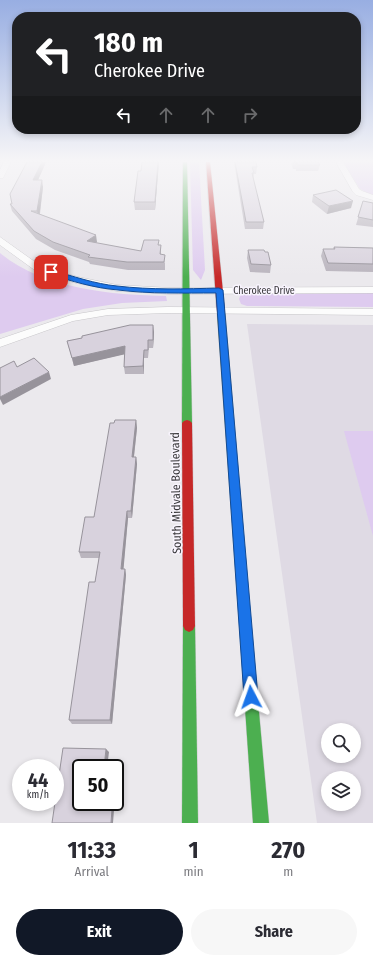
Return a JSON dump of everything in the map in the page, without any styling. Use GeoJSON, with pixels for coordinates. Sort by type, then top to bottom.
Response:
{"type":"FeatureCollection","features":[{"type":"Feature","properties":{"kind":"main road","name":"South Midvale Boulevard"},"geometry":{"type":"LineString","coordinates":[[185,200],[190,823]]}},
{"type":"Feature","properties":{"kind":"main road"},"geometry":{"type":"LineString","coordinates":[[211,200],[261,823]]}},
{"type":"Feature","properties":{"kind":"street","name":"Cherokee Drive"},"geometry":{"type":"LineString","coordinates":[[0,240],[39,269],[76,280],[117,288],[186,291],[373,290]]}},
{"type":"Feature","properties":{"kind":"street","name":"Cherokee Drive"},"geometry":{"type":"LineString","coordinates":[[0,344],[71,318],[108,312],[186,310],[373,312]]}},
{"type":"Feature","properties":{"kind":"shaded area"},"geometry":{"type":"Polygon","coordinates":[[[191,200],[201,200],[205,270],[201,280],[193,270],[191,200]]]}},
{"type":"Feature","properties":{"kind":"shaded area"},"geometry":{"type":"Polygon","coordinates":[[[0,253],[17,265],[36,275],[57,282],[79,288],[123,294],[166,296],[167,301],[122,303],[83,309],[0,334],[0,253]]]}},
{"type":"Feature","properties":{"kind":"shaded area"},"geometry":{"type":"Polygon","coordinates":[[[246,292],[373,293],[373,307],[247,306],[241,304],[239,299],[241,294],[246,292]]]}},
{"type":"Feature","properties":{"kind":"shaded area"},"geometry":{"type":"Polygon","coordinates":[[[247,324],[373,325],[373,823],[317,823],[247,324]]]}},
{"type":"Feature","properties":{"kind":"shaded area"},"geometry":{"type":"Polygon","coordinates":[[[344,431],[373,431],[373,536],[344,431]]]}},
{"type":"Feature","properties":{"kind":"building"},"geometry":{"type":"Polygon","coordinates":[[[11,200],[39,200],[37,211],[31,211],[96,235],[87,241],[141,251],[144,240],[159,240],[158,245],[161,245],[160,254],[165,255],[164,262],[127,262],[88,257],[90,255],[53,242],[34,231],[10,204],[12,204],[11,200]]]}},
{"type":"Feature","properties":{"kind":"building"},"geometry":{"type":"Polygon","coordinates":[[[134,200],[155,200],[155,202],[134,202],[134,200]]]}},
{"type":"Feature","properties":{"kind":"building"},"geometry":{"type":"Polygon","coordinates":[[[242,200],[259,200],[264,222],[246,222],[242,200]]]}},
{"type":"Feature","properties":{"kind":"building"},"geometry":{"type":"Polygon","coordinates":[[[321,200],[353,201],[329,206],[321,200]]]}},
{"type":"Feature","properties":{"kind":"building"},"geometry":{"type":"Polygon","coordinates":[[[363,201],[373,203],[373,220],[358,217],[363,201]]]}},
{"type":"Feature","properties":{"kind":"building"},"geometry":{"type":"Polygon","coordinates":[[[334,247],[373,248],[373,264],[328,263],[323,249],[335,249],[334,247]]]}},
{"type":"Feature","properties":{"kind":"building"},"geometry":{"type":"Polygon","coordinates":[[[248,250],[264,250],[265,252],[268,252],[271,265],[251,264],[248,250]]]}},
{"type":"Feature","properties":{"kind":"building"},"geometry":{"type":"Polygon","coordinates":[[[130,325],[153,325],[153,340],[148,340],[148,350],[144,350],[143,366],[124,367],[125,346],[72,358],[67,341],[130,325]]]}},
{"type":"Feature","properties":{"kind":"building"},"geometry":{"type":"Polygon","coordinates":[[[34,358],[49,372],[0,397],[0,368],[14,361],[17,367],[34,358]]]}},
{"type":"Feature","properties":{"kind":"building"},"geometry":{"type":"Polygon","coordinates":[[[115,420],[136,420],[132,457],[136,457],[131,511],[127,511],[121,569],[125,569],[110,720],[69,720],[89,582],[95,582],[100,552],[79,552],[85,517],[94,517],[110,423],[114,423],[115,420]]]}},
{"type":"Feature","properties":{"kind":"building"},"geometry":{"type":"Polygon","coordinates":[[[63,748],[106,749],[105,759],[72,759],[72,811],[112,811],[111,823],[52,823],[54,811],[64,811],[64,759],[61,759],[63,748]]]}},
{"type":"Feature","properties":{"kind":"traffic: fast"},"geometry":{"type":"LineString","coordinates":[[185,200],[187,423]]}},
{"type":"Feature","properties":{"kind":"traffic: fast"},"geometry":{"type":"LineString","coordinates":[[189,626],[190,823]]}},
{"type":"Feature","properties":{"kind":"traffic: fast"},"geometry":{"type":"LineString","coordinates":[[246,635],[261,823]]}},
{"type":"Feature","properties":{"kind":"traffic: slow"},"geometry":{"type":"LineString","coordinates":[[221,312],[246,635]]}},
{"type":"Feature","properties":{"kind":"traffic: jam"},"geometry":{"type":"LineString","coordinates":[[211,200],[221,312]]}},
{"type":"Feature","properties":{"kind":"traffic: jam"},"geometry":{"type":"LineString","coordinates":[[187,423],[189,626]]}},
{"type":"Feature","properties":{"kind":"route"},"geometry":{"type":"LineString","coordinates":[[51,272],[76,280],[117,288],[170,291],[219,290],[251,697]]}}]}
